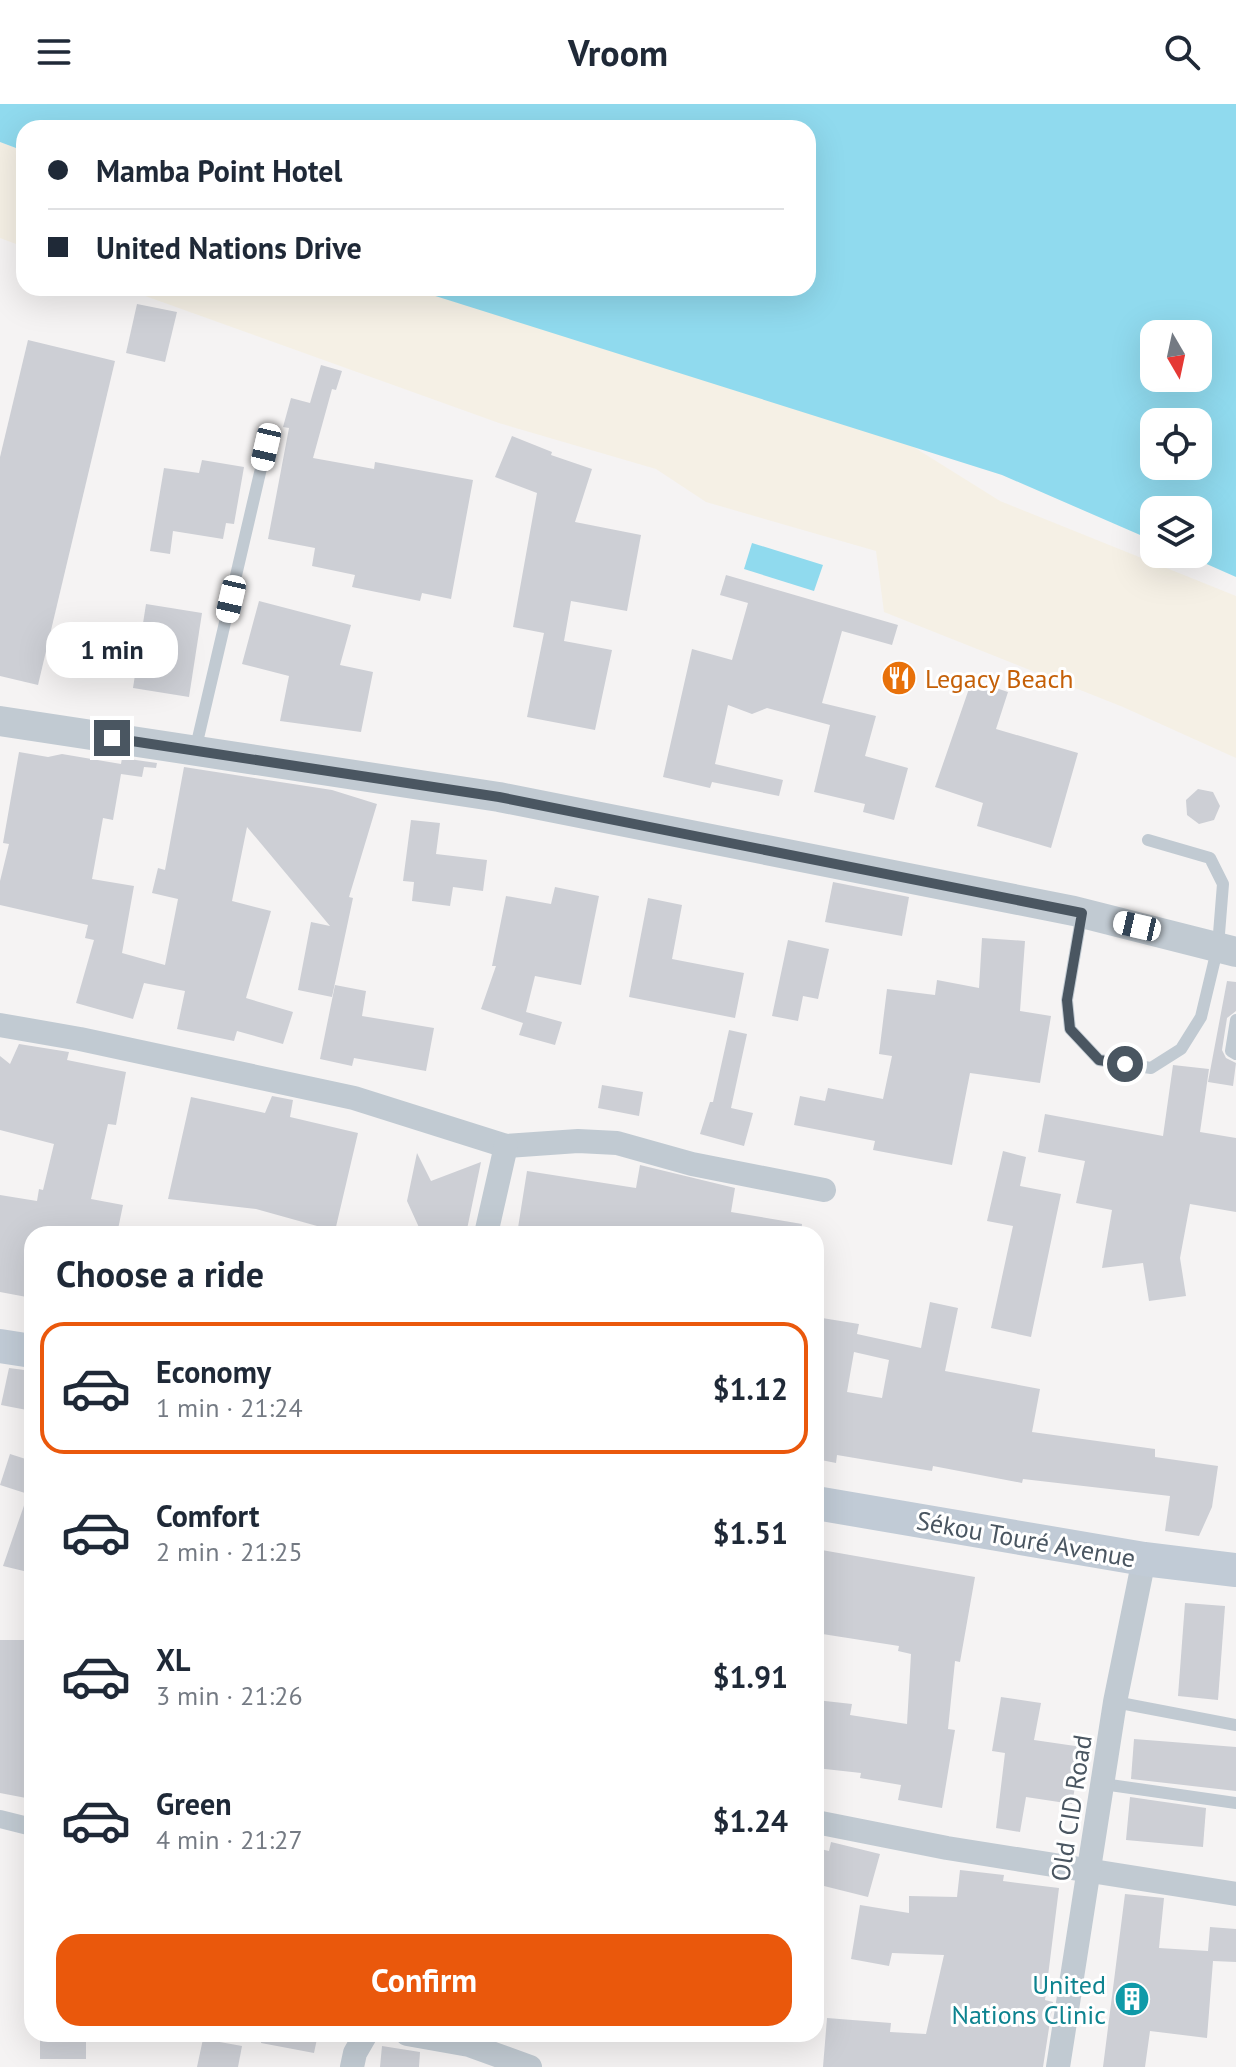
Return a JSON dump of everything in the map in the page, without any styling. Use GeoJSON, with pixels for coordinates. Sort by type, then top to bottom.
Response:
{"type":"FeatureCollection","features":[{"type":"Feature","properties":{"kind":"main road"},"geometry":{"type":"LineString","coordinates":[[0,1346],[24,1350]]}},
{"type":"Feature","properties":{"kind":"main road","name":"Sékou Touré Avenue"},"geometry":{"type":"LineString","coordinates":[[824,1504],[1144,1559],[1236,1570]]}},
{"type":"Feature","properties":{"kind":"street"},"geometry":{"type":"LineString","coordinates":[[0,721],[499,797],[1082,913],[1227,949]]}},
{"type":"Feature","properties":{"kind":"street"},"geometry":{"type":"LineString","coordinates":[[0,1025],[80,1039],[354,1098],[506,1146],[578,1141],[617,1143],[692,1164],[824,1190]]}},
{"type":"Feature","properties":{"kind":"street"},"geometry":{"type":"LineString","coordinates":[[488,1226],[506,1146]]}},
{"type":"Feature","properties":{"kind":"street","name":"Old CID Road"},"geometry":{"type":"LineString","coordinates":[[1058,2067],[1115,1702],[1144,1559]]}},
{"type":"Feature","properties":{"kind":"street"},"geometry":{"type":"LineString","coordinates":[[0,1819],[24,1825]]}},
{"type":"Feature","properties":{"kind":"street"},"geometry":{"type":"LineString","coordinates":[[824,1823],[1090,1872],[1236,1894]]}},
{"type":"Feature","properties":{"kind":"street"},"geometry":{"type":"LineString","coordinates":[[352,2067],[361,2042]]}},
{"type":"Feature","properties":{"kind":"street"},"geometry":{"type":"LineString","coordinates":[[452,2042],[530,2067]]}},
{"type":"Feature","properties":{"kind":"lane"},"geometry":{"type":"LineString","coordinates":[[195,751],[266,447]]}},
{"type":"Feature","properties":{"kind":"lane"},"geometry":{"type":"LineString","coordinates":[[1082,913],[1067,1000],[1070,1029],[1099,1060],[1151,1068],[1181,1049],[1201,1017],[1227,949],[1223,884],[1210,858],[1148,840]]}},
{"type":"Feature","properties":{"kind":"lane"},"geometry":{"type":"LineString","coordinates":[[1236,1020],[1231,1051],[1236,1054]]}},
{"type":"Feature","properties":{"kind":"lane"},"geometry":{"type":"LineString","coordinates":[[1115,1702],[1236,1725]]}},
{"type":"Feature","properties":{"kind":"lane"},"geometry":{"type":"LineString","coordinates":[[1103,1784],[1236,1803]]}},
{"type":"Feature","properties":{"kind":"sand"},"geometry":{"type":"Polygon","coordinates":[[[0,142],[16,148],[16,244],[0,238],[0,142]]]}},
{"type":"Feature","properties":{"kind":"sand"},"geometry":{"type":"Polygon","coordinates":[[[145,296],[437,296],[912,446],[1000,501],[1140,557],[1140,568],[1166,568],[1236,596],[1236,758],[1123,707],[884,612],[876,551],[706,502],[656,469],[499,423],[145,296]]]}},
{"type":"Feature","properties":{"kind":"water"},"geometry":{"type":"Polygon","coordinates":[[[0,104],[1236,104],[1236,577],[1212,566],[1212,496],[1140,496],[1140,535],[1002,475],[435,296],[816,296],[816,120],[16,120],[16,148],[0,142],[0,104]]]}},
{"type":"Feature","properties":{"kind":"water"},"geometry":{"type":"Polygon","coordinates":[[[752,543],[823,565],[814,591],[744,569],[752,543]]]}},
{"type":"Feature","properties":{"kind":"building"},"geometry":{"type":"Polygon","coordinates":[[[137,304],[177,312],[165,362],[126,353],[137,304]]]}},
{"type":"Feature","properties":{"kind":"building"},"geometry":{"type":"Polygon","coordinates":[[[28,340],[115,361],[38,685],[0,676],[0,457],[28,340]]]}},
{"type":"Feature","properties":{"kind":"building"},"geometry":{"type":"Polygon","coordinates":[[[321,365],[342,371],[336,390],[332,389],[313,458],[374,469],[375,462],[473,480],[451,599],[422,593],[420,601],[352,587],[355,575],[312,566],[315,548],[268,539],[289,428],[283,427],[291,398],[310,403],[321,365]]]}},
{"type":"Feature","properties":{"kind":"building"},"geometry":{"type":"Polygon","coordinates":[[[512,436],[552,452],[551,455],[592,469],[575,522],[641,535],[627,611],[571,601],[564,641],[612,650],[595,730],[527,717],[544,633],[513,627],[537,493],[495,477],[512,436]]]}},
{"type":"Feature","properties":{"kind":"building"},"geometry":{"type":"Polygon","coordinates":[[[202,460],[244,467],[234,524],[226,523],[223,539],[173,531],[170,554],[150,551],[164,468],[199,473],[202,460]]]}},
{"type":"Feature","properties":{"kind":"building"},"geometry":{"type":"Polygon","coordinates":[[[726,575],[898,625],[892,645],[842,631],[822,703],[876,716],[865,756],[908,768],[894,820],[863,812],[865,804],[814,792],[830,725],[767,708],[752,714],[728,705],[715,764],[783,780],[779,796],[712,782],[710,788],[663,777],[692,649],[732,660],[748,603],[720,595],[726,575]]]}},
{"type":"Feature","properties":{"kind":"building"},"geometry":{"type":"Polygon","coordinates":[[[259,601],[351,625],[340,665],[373,672],[361,732],[280,721],[289,676],[242,664],[259,601]]]}},
{"type":"Feature","properties":{"kind":"building"},"geometry":{"type":"Polygon","coordinates":[[[146,604],[202,613],[189,697],[133,688],[146,604]]]}},
{"type":"Feature","properties":{"kind":"building"},"geometry":{"type":"Polygon","coordinates":[[[972,680],[1008,692],[996,729],[1078,753],[1051,848],[977,826],[983,803],[935,787],[972,680]]]}},
{"type":"Feature","properties":{"kind":"building"},"geometry":{"type":"Polygon","coordinates":[[[19,752],[48,757],[62,754],[121,764],[122,758],[157,763],[156,768],[144,767],[142,777],[121,774],[113,820],[103,818],[92,879],[134,886],[122,953],[165,965],[178,899],[152,893],[158,868],[165,870],[184,767],[332,790],[377,804],[349,897],[353,898],[332,997],[298,990],[311,922],[330,926],[247,827],[232,901],[271,911],[246,998],[293,1012],[283,1044],[237,1031],[234,1041],[177,1029],[185,991],[144,983],[133,1019],[76,1003],[94,940],[85,938],[88,925],[0,905],[0,881],[9,844],[3,843],[19,752]]]}},
{"type":"Feature","properties":{"kind":"building"},"geometry":{"type":"Polygon","coordinates":[[[1198,789],[1213,792],[1220,806],[1214,820],[1199,824],[1187,815],[1186,800],[1198,789]]]}},
{"type":"Feature","properties":{"kind":"building"},"geometry":{"type":"Polygon","coordinates":[[[411,820],[440,823],[436,854],[487,860],[483,891],[453,887],[450,906],[412,901],[414,882],[403,881],[411,820]]]}},
{"type":"Feature","properties":{"kind":"building"},"geometry":{"type":"Polygon","coordinates":[[[833,882],[909,897],[902,936],[825,922],[833,882]]]}},
{"type":"Feature","properties":{"kind":"building"},"geometry":{"type":"Polygon","coordinates":[[[555,887],[599,896],[581,985],[535,976],[526,1012],[562,1022],[555,1045],[519,1035],[523,1023],[481,1009],[496,966],[492,966],[506,896],[551,904],[555,887]]]}},
{"type":"Feature","properties":{"kind":"building"},"geometry":{"type":"Polygon","coordinates":[[[648,898],[682,905],[672,959],[744,973],[735,1018],[629,997],[648,898]]]}},
{"type":"Feature","properties":{"kind":"building"},"geometry":{"type":"Polygon","coordinates":[[[982,938],[1025,941],[1020,1011],[1051,1016],[1040,1083],[970,1073],[952,1165],[873,1150],[875,1141],[794,1125],[800,1096],[825,1101],[828,1088],[883,1099],[892,1056],[879,1054],[887,989],[935,995],[937,980],[979,988],[982,938]]]}},
{"type":"Feature","properties":{"kind":"building"},"geometry":{"type":"Polygon","coordinates":[[[788,940],[829,949],[818,999],[803,996],[798,1021],[772,1016],[788,940]]]}},
{"type":"Feature","properties":{"kind":"building"},"geometry":{"type":"Polygon","coordinates":[[[1227,981],[1236,982],[1236,1011],[1227,1018],[1222,1050],[1226,1058],[1236,1063],[1233,1086],[1208,1082],[1227,981]]]}},
{"type":"Feature","properties":{"kind":"building"},"geometry":{"type":"Polygon","coordinates":[[[335,985],[366,991],[362,1016],[434,1028],[426,1071],[354,1058],[352,1066],[320,1059],[335,985]]]}},
{"type":"Feature","properties":{"kind":"building"},"geometry":{"type":"Polygon","coordinates":[[[729,1030],[747,1034],[731,1108],[753,1113],[744,1146],[700,1134],[710,1102],[713,1102],[729,1030]]]}},
{"type":"Feature","properties":{"kind":"building"},"geometry":{"type":"Polygon","coordinates":[[[19,1044],[69,1052],[67,1060],[126,1072],[116,1125],[108,1124],[91,1199],[123,1205],[119,1226],[24,1226],[24,1296],[0,1292],[0,1195],[37,1201],[39,1189],[43,1190],[54,1144],[0,1130],[0,1056],[10,1064],[19,1044]]]}},
{"type":"Feature","properties":{"kind":"building"},"geometry":{"type":"Polygon","coordinates":[[[1173,1065],[1209,1069],[1200,1132],[1236,1138],[1236,1212],[1190,1204],[1180,1258],[1186,1296],[1149,1301],[1143,1263],[1102,1268],[1112,1210],[1076,1203],[1085,1161],[1038,1152],[1045,1114],[1163,1136],[1173,1065]]]}},
{"type":"Feature","properties":{"kind":"building"},"geometry":{"type":"Polygon","coordinates":[[[602,1085],[643,1092],[639,1116],[598,1108],[602,1085]]]}},
{"type":"Feature","properties":{"kind":"building"},"geometry":{"type":"Polygon","coordinates":[[[272,1096],[293,1100],[290,1117],[358,1133],[336,1226],[317,1226],[256,1209],[168,1199],[191,1097],[265,1113],[272,1096]]]}},
{"type":"Feature","properties":{"kind":"building"},"geometry":{"type":"Polygon","coordinates":[[[1003,1151],[1026,1157],[1020,1186],[1061,1194],[1031,1337],[991,1328],[1013,1226],[987,1221],[1003,1151]]]}},
{"type":"Feature","properties":{"kind":"building"},"geometry":{"type":"Polygon","coordinates":[[[417,1153],[431,1181],[481,1162],[468,1226],[418,1226],[407,1201],[417,1153]]]}},
{"type":"Feature","properties":{"kind":"building"},"geometry":{"type":"Polygon","coordinates":[[[640,1165],[735,1188],[731,1212],[802,1226],[518,1226],[527,1171],[636,1188],[640,1165]]]}},
{"type":"Feature","properties":{"kind":"building"},"geometry":{"type":"Polygon","coordinates":[[[930,1302],[958,1308],[945,1371],[1040,1389],[1032,1432],[1155,1449],[1155,1457],[1218,1466],[1212,1507],[1199,1536],[1165,1531],[1170,1496],[1023,1479],[1022,1483],[933,1466],[932,1471],[837,1455],[836,1463],[824,1461],[824,1318],[859,1324],[857,1334],[921,1348],[930,1302]],[[854,1352],[847,1392],[882,1398],[889,1360],[854,1352]]]}},
{"type":"Feature","properties":{"kind":"building"},"geometry":{"type":"Polygon","coordinates":[[[9,1368],[24,1370],[24,1409],[1,1405],[9,1368]]]}},
{"type":"Feature","properties":{"kind":"building"},"geometry":{"type":"Polygon","coordinates":[[[10,1454],[24,1458],[24,1493],[0,1485],[10,1454]]]}},
{"type":"Feature","properties":{"kind":"building"},"geometry":{"type":"Polygon","coordinates":[[[24,1506],[24,1571],[3,1566],[24,1506]]]}},
{"type":"Feature","properties":{"kind":"building"},"geometry":{"type":"Polygon","coordinates":[[[824,1550],[975,1577],[960,1662],[955,1661],[948,1729],[955,1730],[942,1808],[898,1800],[901,1785],[860,1778],[861,1773],[824,1769],[824,1701],[852,1704],[850,1715],[907,1724],[911,1654],[898,1651],[899,1646],[824,1634],[824,1550]]]}},
{"type":"Feature","properties":{"kind":"building"},"geometry":{"type":"Polygon","coordinates":[[[1185,1603],[1225,1606],[1218,1700],[1178,1696],[1185,1603]]]}},
{"type":"Feature","properties":{"kind":"building"},"geometry":{"type":"Polygon","coordinates":[[[0,1640],[24,1640],[24,1798],[0,1793],[0,1640]]]}},
{"type":"Feature","properties":{"kind":"building"},"geometry":{"type":"Polygon","coordinates":[[[1001,1697],[1041,1703],[1034,1740],[1082,1747],[1072,1804],[1026,1797],[1020,1832],[996,1828],[1005,1753],[992,1751],[1001,1697]]]}},
{"type":"Feature","properties":{"kind":"building"},"geometry":{"type":"Polygon","coordinates":[[[1134,1739],[1236,1747],[1236,1791],[1131,1779],[1134,1739]]]}},
{"type":"Feature","properties":{"kind":"building"},"geometry":{"type":"Polygon","coordinates":[[[1130,1797],[1206,1808],[1203,1847],[1126,1840],[1130,1797]]]}},
{"type":"Feature","properties":{"kind":"building"},"geometry":{"type":"Polygon","coordinates":[[[831,1842],[880,1854],[868,1897],[824,1886],[824,1850],[829,1851],[831,1842]]]}},
{"type":"Feature","properties":{"kind":"building"},"geometry":{"type":"Polygon","coordinates":[[[960,1870],[1004,1875],[1003,1881],[1059,1888],[1045,2000],[1053,2002],[1043,2067],[823,2067],[827,2018],[891,2023],[890,2032],[926,2034],[944,1955],[892,1953],[889,1966],[851,1959],[860,1905],[909,1913],[909,1896],[957,1897],[960,1870]]]}},
{"type":"Feature","properties":{"kind":"building"},"geometry":{"type":"Polygon","coordinates":[[[1125,1894],[1164,1898],[1159,1948],[1208,1951],[1210,1927],[1236,1929],[1236,1962],[1213,1961],[1207,2038],[1150,2031],[1145,2067],[1103,2067],[1125,1894]]]}},
{"type":"Feature","properties":{"kind":"building"},"geometry":{"type":"Polygon","coordinates":[[[40,2042],[86,2042],[86,2059],[40,2059],[40,2042]]]}},
{"type":"Feature","properties":{"kind":"building"},"geometry":{"type":"Polygon","coordinates":[[[202,2042],[242,2046],[238,2067],[197,2067],[202,2042]]]}},
{"type":"Feature","properties":{"kind":"building"},"geometry":{"type":"Polygon","coordinates":[[[261,2042],[316,2042],[314,2053],[261,2042]]]}},
{"type":"Feature","properties":{"kind":"building"},"geometry":{"type":"Polygon","coordinates":[[[382,2046],[420,2052],[419,2067],[380,2067],[382,2046]]]}},
{"type":"Feature","properties":{"kind":"place","name":"Legacy Beach"},"geometry":{"type":"Point","coordinates":[899,678]}},
{"type":"Feature","properties":{"kind":"place","name":"United Nations Clinic"},"geometry":{"type":"Point","coordinates":[1132,1999]}},
{"type":"Feature","properties":{"kind":"route"},"geometry":{"type":"LineString","coordinates":[[112,738],[499,797],[1082,913],[1067,1000],[1070,1029],[1099,1060],[1125,1064]]}}]}
